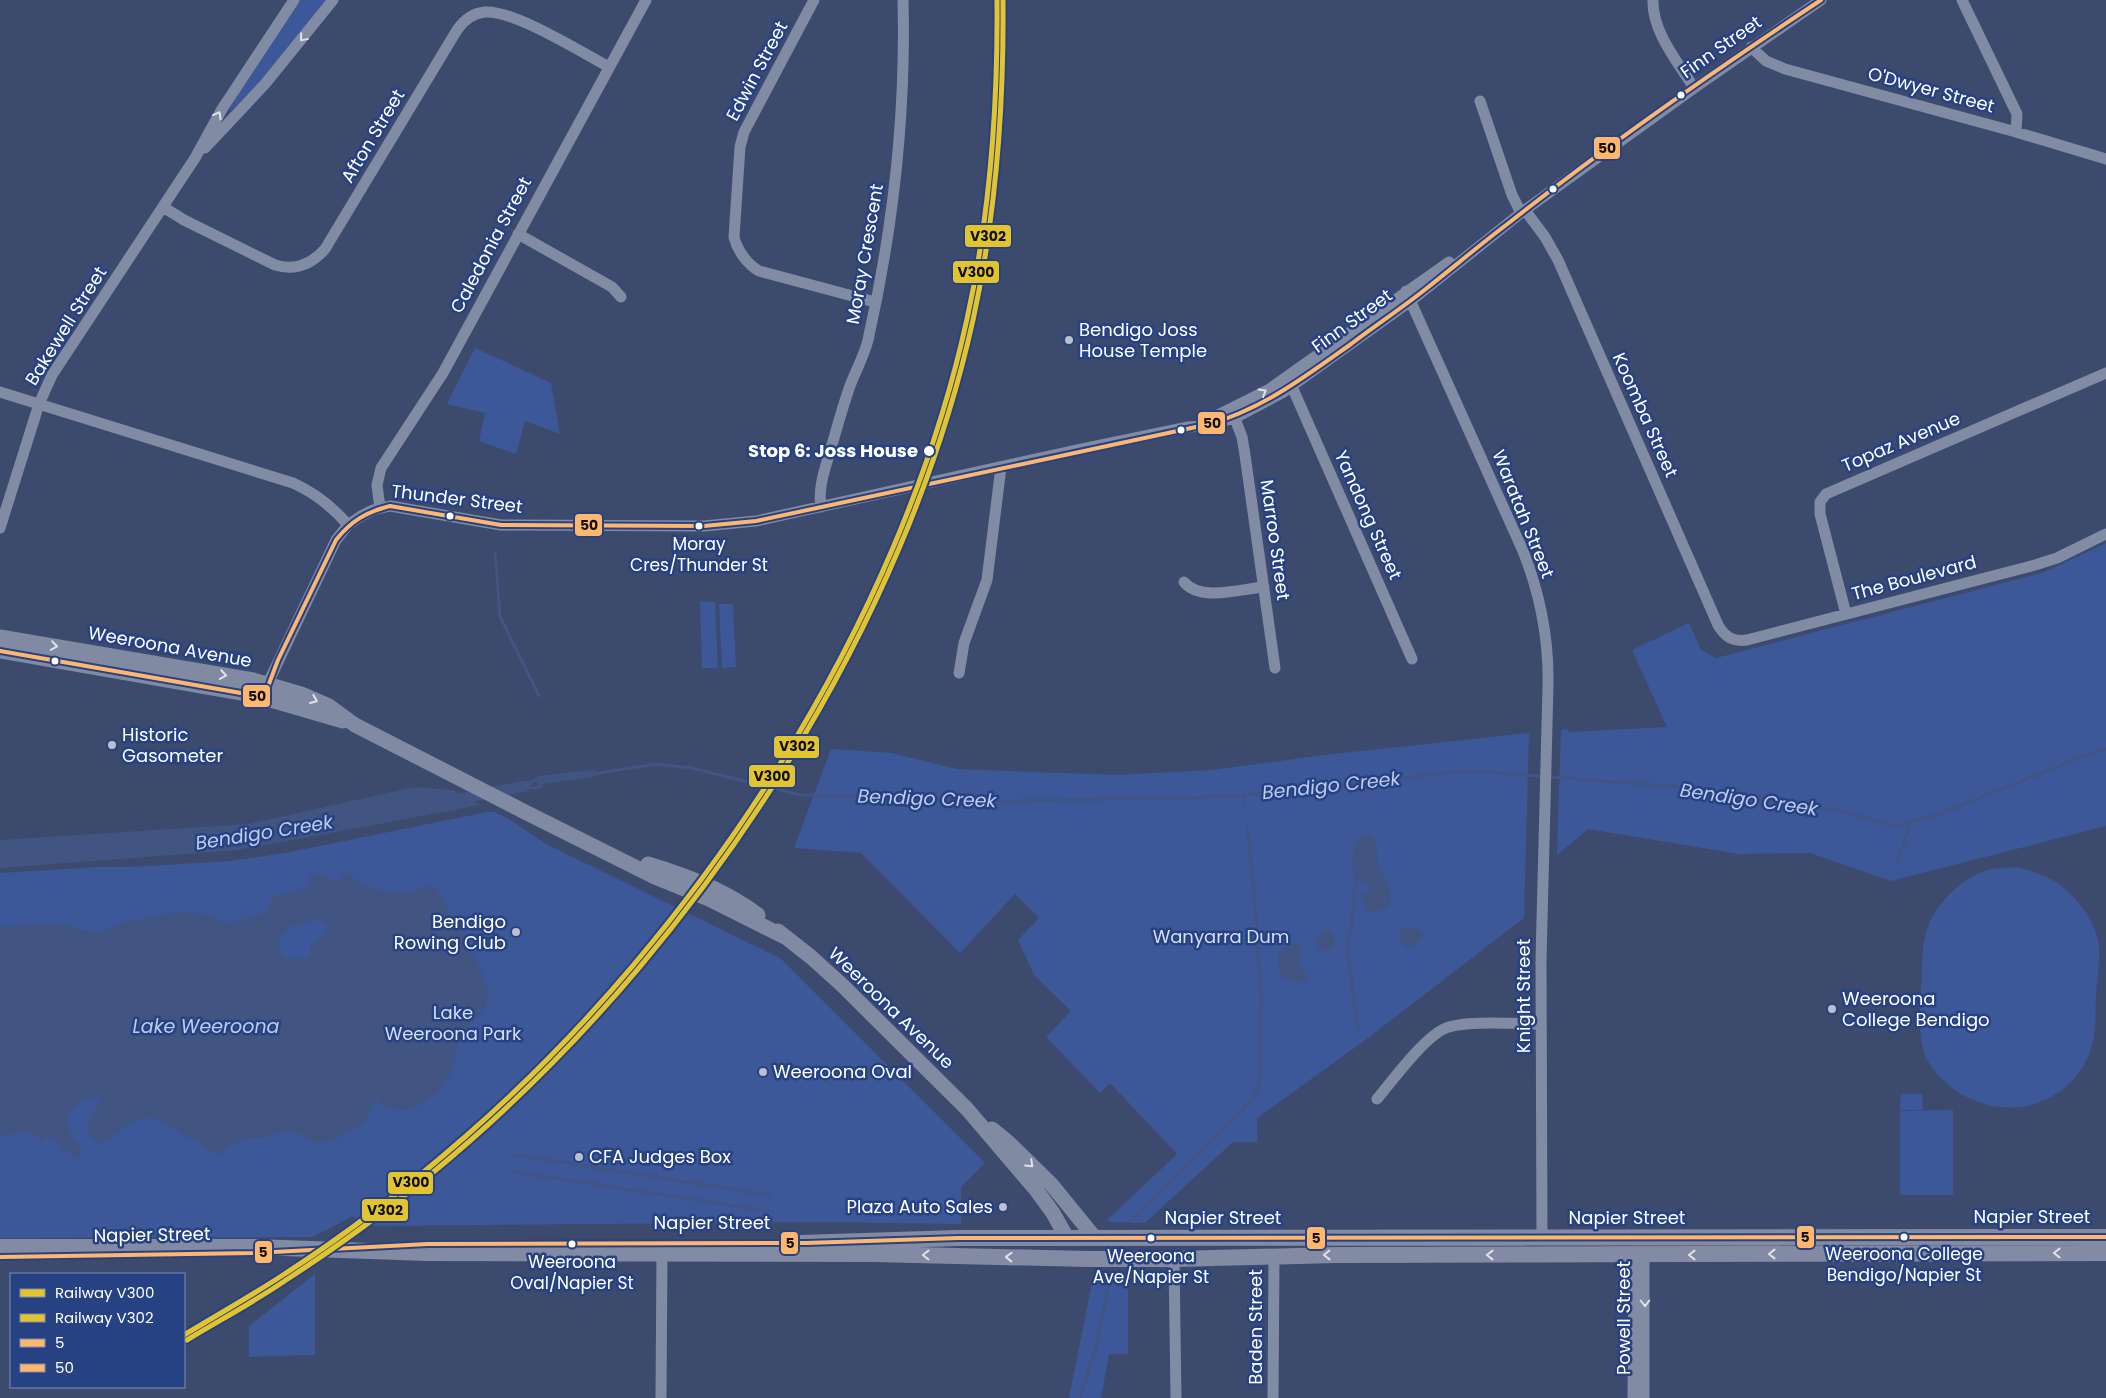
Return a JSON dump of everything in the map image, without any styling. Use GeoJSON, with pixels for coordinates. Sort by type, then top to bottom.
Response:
{"type":"FeatureCollection","features":[{"type":"Feature","properties":{"kind":"highway","name":"Napier Street"},"geometry":{"type":"LineString","coordinates":[[662,1248],[900,1239],[2106,1237]]}},
{"type":"Feature","properties":{"kind":"highway"},"geometry":{"type":"LineString","coordinates":[[1067,1238],[1074,1246],[1082,1250],[1174,1259]]}},
{"type":"Feature","properties":{"kind":"highway","name":"Powell Street"},"geometry":{"type":"LineString","coordinates":[[1638,1238],[1639,1255]]}},
{"type":"Feature","properties":{"kind":"highway"},"geometry":{"type":"LineString","coordinates":[[1356,1239],[1360,1255]]}},
{"type":"Feature","properties":{"kind":"highway","name":"Napier Street"},"geometry":{"type":"LineString","coordinates":[[0,1246],[339,1250],[428,1244],[464,1248],[662,1248],[1174,1259],[1360,1255],[2106,1253]]}},
{"type":"Feature","properties":{"kind":"highway","name":"Napier Street"},"geometry":{"type":"LineString","coordinates":[[0,1257],[269,1250]]}},
{"type":"Feature","properties":{"kind":"main road","name":"Weeroona Avenue"},"geometry":{"type":"LineString","coordinates":[[0,637],[266,690],[355,725],[656,877],[708,899],[785,937],[842,985],[967,1109],[1037,1191],[1067,1238]]}},
{"type":"Feature","properties":{"kind":"main road","name":"Weeroona Avenue"},"geometry":{"type":"LineString","coordinates":[[0,651],[266,690]]}},
{"type":"Feature","properties":{"kind":"main road","name":"Weeroona Avenue"},"geometry":{"type":"LineString","coordinates":[[967,1109],[1008,1142],[1052,1184],[1094,1238]]}},
{"type":"Feature","properties":{"kind":"street","name":"Bakewell Street"},"geometry":{"type":"LineString","coordinates":[[1,522],[40,404],[52,375],[195,158],[222,109],[294,0]]}},
{"type":"Feature","properties":{"kind":"street","name":"Bakewell Street"},"geometry":{"type":"LineString","coordinates":[[195,158],[265,84],[333,0]]}},
{"type":"Feature","properties":{"kind":"street","name":"Caledonia Street"},"geometry":{"type":"LineString","coordinates":[[380,508],[377,485],[381,468],[433,391],[646,0]]}},
{"type":"Feature","properties":{"kind":"street","name":"Edwin Street"},"geometry":{"type":"LineString","coordinates":[[814,0],[744,132],[740,147],[734,237],[738,248],[749,263],[758,270],[875,302]]}},
{"type":"Feature","properties":{"kind":"street","name":"Moray Crescent"},"geometry":{"type":"LineString","coordinates":[[821,507],[819,495],[826,466],[850,388],[866,348],[896,175],[902,94],[903,0]]}},
{"type":"Feature","properties":{"kind":"street"},"geometry":{"type":"LineString","coordinates":[[1653,0],[1654,16],[1658,27],[1694,88]]}},
{"type":"Feature","properties":{"kind":"street","name":"Finn Street"},"geometry":{"type":"LineString","coordinates":[[821,507],[1188,428],[1233,414],[1268,390],[1289,381],[1751,47],[1821,0]]}},
{"type":"Feature","properties":{"kind":"street"},"geometry":{"type":"LineString","coordinates":[[1962,0],[2017,114],[2016,132]]}},
{"type":"Feature","properties":{"kind":"street","name":"Afton Street"},"geometry":{"type":"LineString","coordinates":[[163,207],[184,220],[275,265],[289,268],[303,265],[317,258],[328,245],[457,30],[468,17],[484,12],[502,14],[546,34],[609,67]]}},
{"type":"Feature","properties":{"kind":"street","name":"O'Dwyer Street"},"geometry":{"type":"LineString","coordinates":[[1751,47],[1766,61],[1785,70],[2016,132],[2106,159]]}},
{"type":"Feature","properties":{"kind":"street","name":"Koomba Street"},"geometry":{"type":"LineString","coordinates":[[1480,102],[1512,196],[1545,237],[1558,260],[1718,625],[1727,637]]}},
{"type":"Feature","properties":{"kind":"street"},"geometry":{"type":"LineString","coordinates":[[518,234],[612,287],[621,297]]}},
{"type":"Feature","properties":{"kind":"street","name":"Waratah Street"},"geometry":{"type":"LineString","coordinates":[[1409,296],[1523,551],[1533,579],[1547,642],[1548,686],[1545,754]]}},
{"type":"Feature","properties":{"kind":"street","name":"Topaz Avenue"},"geometry":{"type":"LineString","coordinates":[[1846,614],[1820,514],[1820,502],[1826,494],[2106,373]]}},
{"type":"Feature","properties":{"kind":"street","name":"Yandong Street"},"geometry":{"type":"LineString","coordinates":[[1289,381],[1412,659]]}},
{"type":"Feature","properties":{"kind":"street"},"geometry":{"type":"LineString","coordinates":[[0,392],[293,483],[324,500],[348,525],[333,546],[266,690]]}},
{"type":"Feature","properties":{"kind":"street","name":"Marroo Street"},"geometry":{"type":"LineString","coordinates":[[1233,414],[1245,455],[1275,668]]}},
{"type":"Feature","properties":{"kind":"street"},"geometry":{"type":"LineString","coordinates":[[959,673],[964,643],[987,580],[1001,467]]}},
{"type":"Feature","properties":{"kind":"street","name":"Thunder Street"},"geometry":{"type":"LineString","coordinates":[[348,525],[367,512],[380,508],[403,508],[501,524],[704,526],[745,523],[821,507]]}},
{"type":"Feature","properties":{"kind":"street","name":"The Boulevard"},"geometry":{"type":"LineString","coordinates":[[1727,637],[1740,641],[1747,640],[2047,561],[2106,534]]}},
{"type":"Feature","properties":{"kind":"street"},"geometry":{"type":"LineString","coordinates":[[1184,582],[1193,590],[1204,593],[1264,587]]}},
{"type":"Feature","properties":{"kind":"street","name":"Knight Street"},"geometry":{"type":"LineString","coordinates":[[1542,1238],[1541,1024],[1545,754]]}},
{"type":"Feature","properties":{"kind":"street"},"geometry":{"type":"LineString","coordinates":[[1377,1098],[1429,1040],[1446,1028],[1460,1025],[1541,1024]]}},
{"type":"Feature","properties":{"kind":"street"},"geometry":{"type":"LineString","coordinates":[[661,1398],[662,1248]]}},
{"type":"Feature","properties":{"kind":"street","name":"Powell Street"},"geometry":{"type":"LineString","coordinates":[[1633,1398],[1639,1255]]}},
{"type":"Feature","properties":{"kind":"street","name":"Powell Street"},"geometry":{"type":"LineString","coordinates":[[1639,1255],[1644,1398]]}},
{"type":"Feature","properties":{"kind":"street","name":"Baden Street"},"geometry":{"type":"LineString","coordinates":[[1273,1398],[1274,1256]]}},
{"type":"Feature","properties":{"kind":"street"},"geometry":{"type":"LineString","coordinates":[[1174,1259],[1176,1398]]}},
{"type":"Feature","properties":{"kind":"green space"},"geometry":{"type":"Polygon","coordinates":[[[300,0],[327,0],[258,84],[229,113],[239,91],[300,0]]]}},
{"type":"Feature","properties":{"kind":"green space"},"geometry":{"type":"Polygon","coordinates":[[[475,348],[551,383],[560,434],[525,421],[516,454],[479,441],[485,413],[447,404],[475,348]]]}},
{"type":"Feature","properties":{"kind":"green space"},"geometry":{"type":"Polygon","coordinates":[[[2106,543],[2106,826],[1891,881],[1810,853],[1739,854],[1588,829],[1557,855],[1561,730],[1568,729],[1568,732],[1667,727],[1632,650],[1689,623],[1701,650],[1716,658],[2045,572],[2106,543]]]}},
{"type":"Feature","properties":{"kind":"green space"},"geometry":{"type":"Polygon","coordinates":[[[700,601],[715,602],[718,668],[702,668],[700,601]]]}},
{"type":"Feature","properties":{"kind":"green space"},"geometry":{"type":"Polygon","coordinates":[[[719,604],[733,604],[736,667],[722,668],[719,604]]]}},
{"type":"Feature","properties":{"kind":"green space","name":"Wanyarra Dum"},"geometry":{"type":"Polygon","coordinates":[[[1529,733],[1524,918],[1364,1041],[1257,1118],[1257,1142],[1233,1142],[1145,1223],[1110,1222],[1107,1220],[1177,1154],[1110,1083],[1100,1093],[1046,1037],[1071,1011],[1034,975],[1018,940],[1039,918],[1015,894],[960,953],[861,853],[794,848],[831,749],[891,753],[957,769],[1117,775],[1211,770],[1324,755],[1529,733]]]}},
{"type":"Feature","properties":{"kind":"green space","name":"Lake Weeroona Park"},"geometry":{"type":"Polygon","coordinates":[[[487,812],[495,812],[509,819],[546,844],[780,958],[985,1163],[961,1187],[961,1224],[818,1222],[365,1226],[360,1231],[354,1222],[356,1219],[353,1216],[313,1237],[0,1238],[0,873],[230,861],[285,853],[487,812]]]}},
{"type":"Feature","properties":{"kind":"green space"},"geometry":{"type":"Polygon","coordinates":[[[2018,867],[2043,875],[2056,882],[2071,894],[2085,911],[2095,929],[2098,938],[2099,959],[2094,1036],[2087,1059],[2072,1080],[2054,1096],[2033,1105],[2010,1107],[1987,1105],[1965,1096],[1945,1082],[1925,1056],[1920,1029],[1920,1009],[1922,956],[1925,936],[1941,903],[1969,878],[1994,868],[2018,867]]]}},
{"type":"Feature","properties":{"kind":"green space"},"geometry":{"type":"Polygon","coordinates":[[[1901,1094],[1922,1094],[1923,1110],[1900,1110],[1901,1094]]]}},
{"type":"Feature","properties":{"kind":"green space"},"geometry":{"type":"Polygon","coordinates":[[[1953,1110],[1953,1195],[1900,1195],[1900,1111],[1953,1110]]]}},
{"type":"Feature","properties":{"kind":"green space"},"geometry":{"type":"Polygon","coordinates":[[[1094,1273],[1128,1273],[1128,1354],[1109,1354],[1101,1398],[1069,1398],[1094,1273]]]}},
{"type":"Feature","properties":{"kind":"green space"},"geometry":{"type":"Polygon","coordinates":[[[315,1274],[315,1355],[249,1357],[249,1326],[315,1274]]]}},
{"type":"Feature","properties":{"kind":"water"},"geometry":{"type":"Polygon","coordinates":[[[595,770],[596,776],[538,785],[536,777],[538,776],[595,770]]]}},
{"type":"Feature","properties":{"kind":"water"},"geometry":{"type":"Polygon","coordinates":[[[414,787],[453,790],[481,805],[239,850],[0,868],[0,840],[248,824],[414,787]]]}},
{"type":"Feature","properties":{"kind":"water"},"geometry":{"type":"Polygon","coordinates":[[[1367,833],[1376,840],[1378,861],[1391,895],[1389,907],[1371,913],[1367,911],[1362,900],[1357,895],[1358,893],[1363,895],[1367,892],[1369,884],[1364,880],[1356,882],[1352,862],[1357,842],[1367,833]]]}},
{"type":"Feature","properties":{"kind":"water","name":"Lake Weeroona"},"geometry":{"type":"Polygon","coordinates":[[[347,872],[367,886],[392,893],[409,892],[425,887],[435,888],[447,906],[486,982],[488,997],[486,1004],[461,1037],[453,1066],[440,1090],[433,1096],[419,1106],[401,1110],[383,1106],[378,1100],[375,1100],[363,1124],[332,1141],[317,1143],[295,1132],[285,1131],[261,1138],[244,1138],[220,1154],[212,1152],[164,1122],[154,1118],[137,1120],[110,1138],[97,1143],[87,1125],[100,1102],[98,1097],[80,1102],[66,1117],[70,1132],[81,1145],[78,1158],[74,1159],[68,1149],[63,1154],[61,1153],[62,1147],[53,1138],[46,1138],[44,1143],[40,1143],[39,1137],[29,1132],[10,1134],[0,1138],[0,927],[38,924],[70,925],[80,930],[101,932],[123,923],[187,912],[215,916],[220,922],[230,923],[266,913],[273,896],[306,888],[308,879],[312,876],[320,875],[341,880],[347,872]],[[312,920],[301,925],[293,925],[278,939],[279,949],[284,957],[306,958],[309,954],[309,947],[327,934],[328,929],[321,920],[312,920]]]}},
{"type":"Feature","properties":{"kind":"water"},"geometry":{"type":"Polygon","coordinates":[[[1400,927],[1416,928],[1424,934],[1412,947],[1407,948],[1402,944],[1400,927]]]}},
{"type":"Feature","properties":{"kind":"water"},"geometry":{"type":"Polygon","coordinates":[[[1327,929],[1334,935],[1335,946],[1327,951],[1320,949],[1315,941],[1316,937],[1327,929]]]}},
{"type":"Feature","properties":{"kind":"water"},"geometry":{"type":"Polygon","coordinates":[[[1295,943],[1302,947],[1299,965],[1308,976],[1307,981],[1304,983],[1283,977],[1278,968],[1279,951],[1295,943]]]}},
{"type":"Feature","properties":{"kind":"waterway"},"geometry":{"type":"LineString","coordinates":[[495,553],[500,616],[539,696]]}},
{"type":"Feature","properties":{"kind":"waterway","name":"Bendigo Creek"},"geometry":{"type":"LineString","coordinates":[[593,774],[656,764],[691,768],[800,795],[996,801],[1184,798],[1244,795],[1337,787],[1443,773],[1484,772],[1670,786],[1733,793],[1842,811],[1890,825],[1900,825],[1934,816],[2106,749]]}},
{"type":"Feature","properties":{"kind":"waterway","name":"Bendigo Creek"},"geometry":{"type":"LineString","coordinates":[[525,786],[540,779]]}},
{"type":"Feature","properties":{"kind":"waterway","name":"Bendigo Creek"},"geometry":{"type":"LineString","coordinates":[[525,786],[541,787],[541,783]]}},
{"type":"Feature","properties":{"kind":"waterway","name":"Bendigo Creek"},"geometry":{"type":"LineString","coordinates":[[453,800],[525,786]]}},
{"type":"Feature","properties":{"kind":"waterway"},"geometry":{"type":"LineString","coordinates":[[1244,795],[1245,803]]}},
{"type":"Feature","properties":{"kind":"waterway"},"geometry":{"type":"LineString","coordinates":[[1897,861],[1911,823]]}},
{"type":"Feature","properties":{"kind":"waterway"},"geometry":{"type":"LineString","coordinates":[[1132,1220],[1241,1112],[1259,1090],[1261,997],[1253,878],[1247,826]]}},
{"type":"Feature","properties":{"kind":"waterway"},"geometry":{"type":"LineString","coordinates":[[1355,881],[1353,915],[1347,948],[1358,1030]]}},
{"type":"Feature","properties":{"kind":"waterway"},"geometry":{"type":"LineString","coordinates":[[515,1155],[770,1195]]}},
{"type":"Feature","properties":{"kind":"waterway"},"geometry":{"type":"LineString","coordinates":[[514,1172],[769,1211]]}},
{"type":"Feature","properties":{"kind":"waterway"},"geometry":{"type":"LineString","coordinates":[[1080,1398],[1097,1343],[1110,1276]]}},
{"type":"Feature","properties":{"kind":"rail line","name":"V300"},"geometry":{"type":"LineString","coordinates":[[185,1334],[283,1275],[377,1209],[466,1136],[552,1055],[634,965],[710,868],[779,765],[841,658],[893,547],[936,434],[967,319],[982,240],[994,121],[997,0]]}},
{"type":"Feature","properties":{"kind":"rail line","name":"V302"},"geometry":{"type":"LineString","coordinates":[[187,1340],[274,1288],[334,1248],[381,1213],[471,1140],[557,1058],[639,968],[715,871],[784,768],[846,660],[899,549],[942,435],[973,320],[988,241],[1000,121],[1003,0]]}},
{"type":"Feature","properties":{"kind":"transit line","name":"50"},"geometry":{"type":"LineString","coordinates":[[0,651],[264,697],[278,660],[336,540],[353,522],[381,508],[390,506],[501,525],[704,526],[756,521],[1210,424],[1230,417],[1284,390],[1318,368],[1418,295],[1624,135],[1821,0]]}},
{"type":"Feature","properties":{"kind":"transit line","name":"5"},"geometry":{"type":"LineString","coordinates":[[0,1257],[253,1253],[428,1244],[806,1243],[958,1238],[2106,1237]]}},
{"type":"Feature","properties":{"kind":"place","name":"Bendigo Joss House Temple"},"geometry":{"type":"Point","coordinates":[1069,340]}},
{"type":"Feature","properties":{"kind":"place","name":"Stop 6: Joss House"},"geometry":{"type":"Point","coordinates":[929,451]}},
{"type":"Feature","properties":{"kind":"place","name":"Moray Cres/Thunder St"},"geometry":{"type":"Point","coordinates":[699,526]}},
{"type":"Feature","properties":{"kind":"place","name":"Historic Gasometer"},"geometry":{"type":"Point","coordinates":[112,745]}},
{"type":"Feature","properties":{"kind":"place","name":"Bendigo Rowing Club"},"geometry":{"type":"Point","coordinates":[516,932]}},
{"type":"Feature","properties":{"kind":"place","name":"Weeroona College Bendigo"},"geometry":{"type":"Point","coordinates":[1832,1009]}},
{"type":"Feature","properties":{"kind":"place","name":"Weeroona Oval"},"geometry":{"type":"Point","coordinates":[763,1072]}},
{"type":"Feature","properties":{"kind":"place","name":"CFA Judges Box"},"geometry":{"type":"Point","coordinates":[579,1157]}},
{"type":"Feature","properties":{"kind":"place","name":"Plaza Auto Sales"},"geometry":{"type":"Point","coordinates":[1003,1207]}},
{"type":"Feature","properties":{"kind":"place","name":"Weeroona College Bendigo/Napier St"},"geometry":{"type":"Point","coordinates":[1904,1237]}},
{"type":"Feature","properties":{"kind":"place","name":"Weeroona Ave/Napier St"},"geometry":{"type":"Point","coordinates":[1151,1238]}},
{"type":"Feature","properties":{"kind":"place","name":"Weeroona Oval/Napier St"},"geometry":{"type":"Point","coordinates":[572,1244]}}]}
